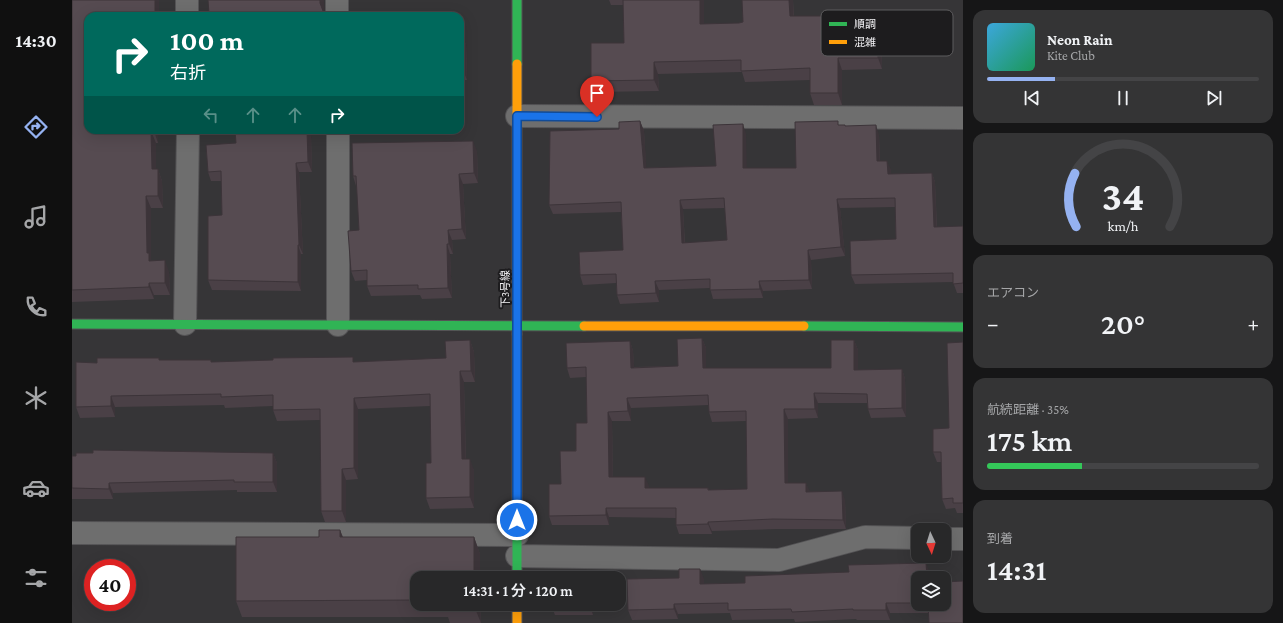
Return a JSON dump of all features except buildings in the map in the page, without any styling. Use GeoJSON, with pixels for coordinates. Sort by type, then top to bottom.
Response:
{"type":"FeatureCollection","features":[{"type":"Feature","properties":{"kind":"street"},"geometry":{"type":"LineString","coordinates":[[187,0],[188,12]]}},
{"type":"Feature","properties":{"kind":"street"},"geometry":{"type":"LineString","coordinates":[[338,0],[338,12]]}},
{"type":"Feature","properties":{"kind":"street","name":"下3号線"},"geometry":{"type":"LineString","coordinates":[[517,0],[517,571]]}},
{"type":"Feature","properties":{"kind":"street"},"geometry":{"type":"LineString","coordinates":[[517,116],[963,118]]}},
{"type":"Feature","properties":{"kind":"street"},"geometry":{"type":"LineString","coordinates":[[185,324],[188,134]]}},
{"type":"Feature","properties":{"kind":"street"},"geometry":{"type":"LineString","coordinates":[[338,134],[338,325]]}},
{"type":"Feature","properties":{"kind":"street"},"geometry":{"type":"LineString","coordinates":[[72,324],[963,327]]}},
{"type":"Feature","properties":{"kind":"street"},"geometry":{"type":"LineString","coordinates":[[72,533],[517,546],[778,560],[865,537],[911,538]]}},
{"type":"Feature","properties":{"kind":"street"},"geometry":{"type":"LineString","coordinates":[[951,539],[963,539]]}},
{"type":"Feature","properties":{"kind":"street"},"geometry":{"type":"LineString","coordinates":[[517,611],[517,623]]}},
{"type":"Feature","properties":{"kind":"traffic: fast"},"geometry":{"type":"LineString","coordinates":[[517,0],[517,64]]}},
{"type":"Feature","properties":{"kind":"traffic: fast"},"geometry":{"type":"LineString","coordinates":[[72,324],[584,326]]}},
{"type":"Feature","properties":{"kind":"traffic: fast"},"geometry":{"type":"LineString","coordinates":[[804,326],[963,327]]}},
{"type":"Feature","properties":{"kind":"traffic: fast"},"geometry":{"type":"LineString","coordinates":[[517,334],[517,571]]}},
{"type":"Feature","properties":{"kind":"traffic: slow"},"geometry":{"type":"LineString","coordinates":[[517,64],[517,334]]}},
{"type":"Feature","properties":{"kind":"traffic: slow"},"geometry":{"type":"LineString","coordinates":[[584,326],[804,326]]}},
{"type":"Feature","properties":{"kind":"traffic: slow"},"geometry":{"type":"LineString","coordinates":[[517,611],[517,623]]}},
{"type":"Feature","properties":{"kind":"route"},"geometry":{"type":"LineString","coordinates":[[517,520],[517,116],[597,117]]}}]}
